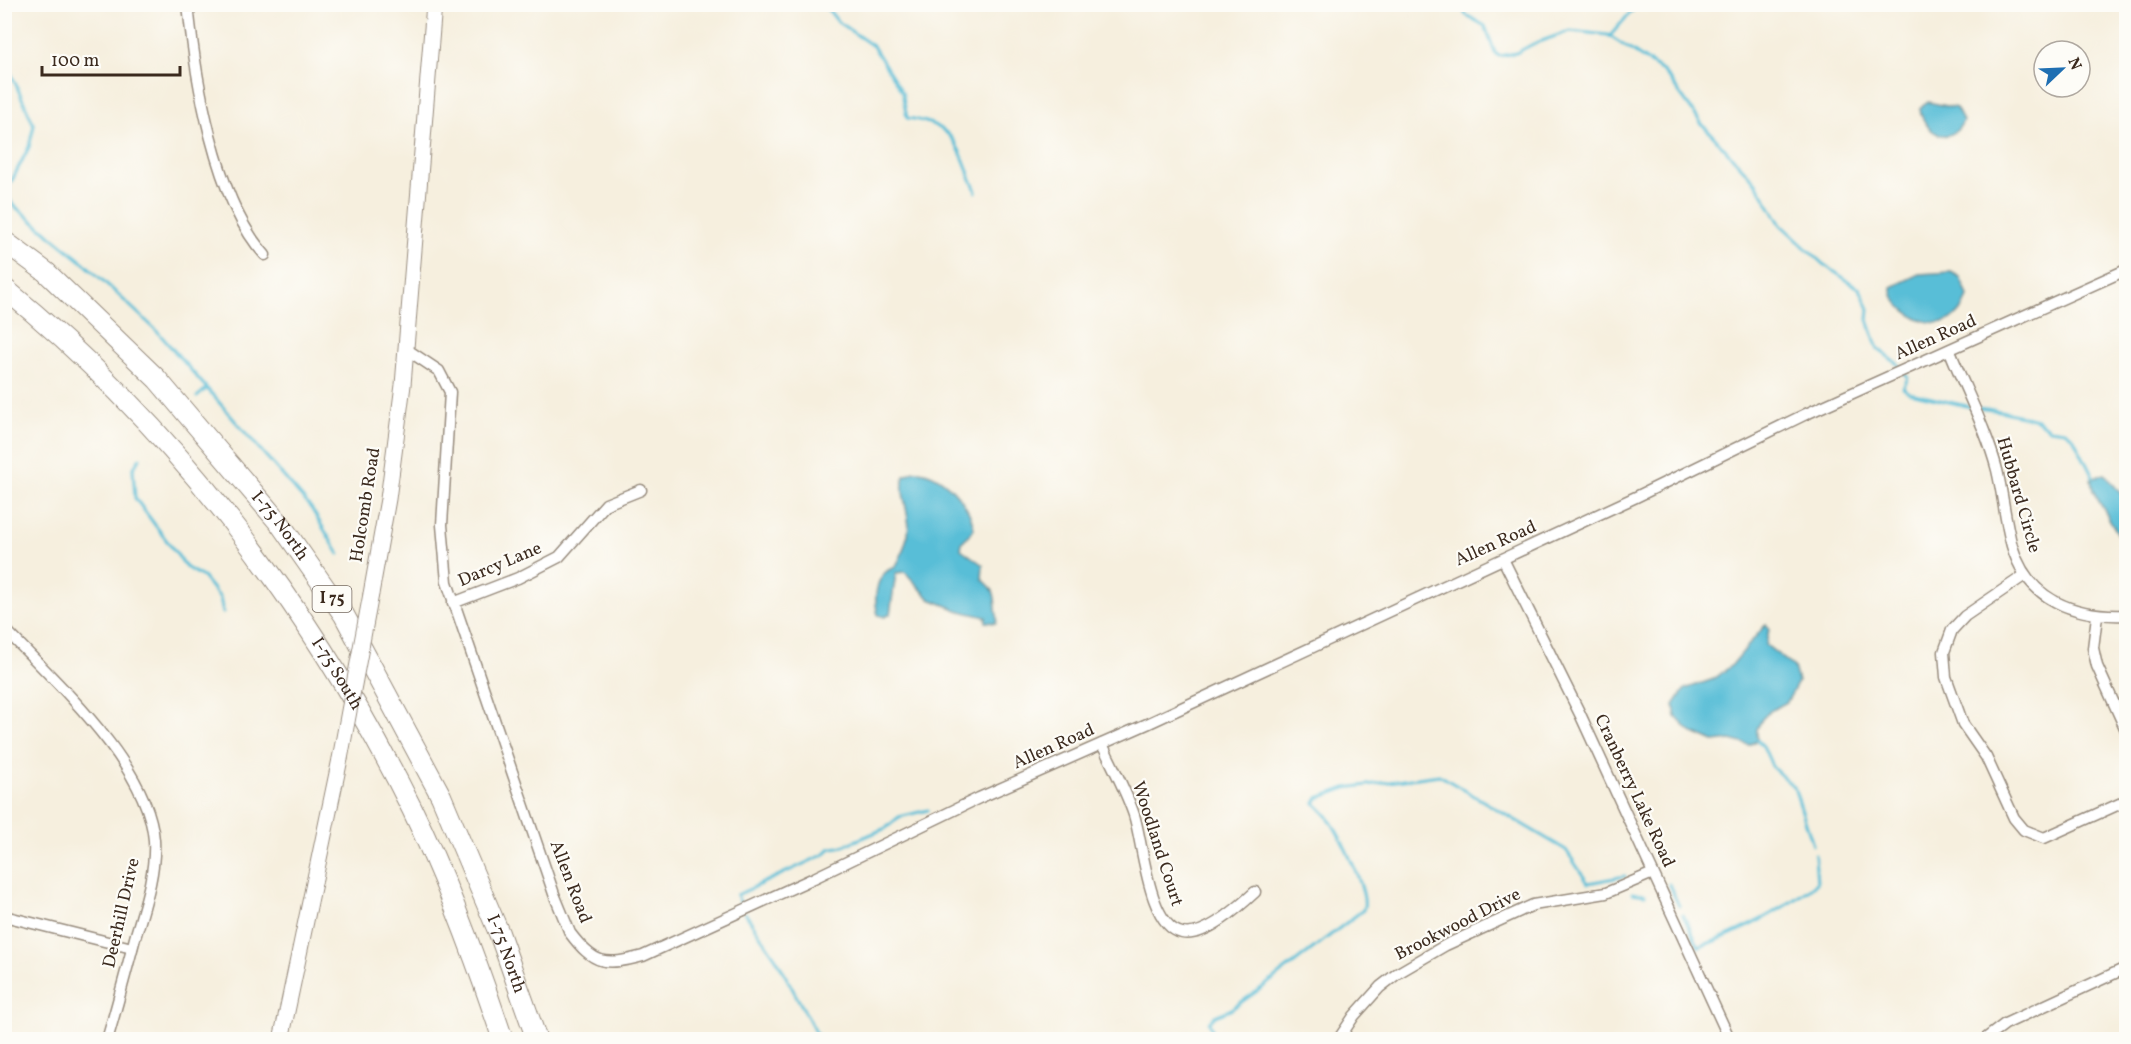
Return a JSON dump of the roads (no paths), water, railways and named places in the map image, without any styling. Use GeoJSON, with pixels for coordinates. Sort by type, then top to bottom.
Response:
{"type":"FeatureCollection","features":[{"type":"Feature","properties":{"kind":"highway","name":"I-75 North"},"geometry":{"type":"LineString","coordinates":[[4,241],[46,272],[157,379],[281,525],[344,615],[441,796],[499,933],[537,1040]]}},
{"type":"Feature","properties":{"kind":"highway","name":"I-75 South"},"geometry":{"type":"LineString","coordinates":[[4,288],[95,368],[154,430],[232,522],[326,654],[413,810],[450,896],[503,1040]]}},
{"type":"Feature","properties":{"kind":"street"},"geometry":{"type":"LineString","coordinates":[[188,4],[211,144],[252,240],[265,255]]}},
{"type":"Feature","properties":{"kind":"street","name":"Holcomb Road"},"geometry":{"type":"LineString","coordinates":[[281,1040],[340,759],[388,499],[406,350],[434,4]]}},
{"type":"Feature","properties":{"kind":"street","name":"Allen Road"},"geometry":{"type":"LineString","coordinates":[[406,350],[439,370],[450,392],[442,525],[443,554],[453,603],[570,933],[585,953],[600,961],[618,963],[643,956],[814,878],[979,798],[1102,744],[1503,559],[1806,414],[2127,270]]}},
{"type":"Feature","properties":{"kind":"street","name":"Hubbard Circle"},"geometry":{"type":"LineString","coordinates":[[1950,351],[1996,468],[2012,548],[2025,575],[2048,599],[2074,611],[2097,616],[2127,615]]}},
{"type":"Feature","properties":{"kind":"street","name":"Darcy Lane"},"geometry":{"type":"LineString","coordinates":[[453,603],[518,578],[559,557],[606,504],[641,490]]}},
{"type":"Feature","properties":{"kind":"street","name":"Cranberry Lake Road"},"geometry":{"type":"LineString","coordinates":[[1503,559],[1575,704],[1730,1040]]}},
{"type":"Feature","properties":{"kind":"street"},"geometry":{"type":"LineString","coordinates":[[2025,575],[1965,616],[1952,630],[1944,652],[1946,678],[1964,724],[1986,757],[2014,818],[2024,830],[2044,838],[2127,801]]}},
{"type":"Feature","properties":{"kind":"street"},"geometry":{"type":"LineString","coordinates":[[2097,616],[2093,648],[2097,666],[2127,730]]}},
{"type":"Feature","properties":{"kind":"street","name":"Deerhill Drive"},"geometry":{"type":"LineString","coordinates":[[4,628],[105,736],[131,774],[145,801],[154,842],[148,891],[107,1040]]}},
{"type":"Feature","properties":{"kind":"street","name":"Woodland Court"},"geometry":{"type":"LineString","coordinates":[[1102,744],[1134,816],[1150,889],[1166,922],[1173,930],[1186,934],[1203,929],[1232,913],[1255,891]]}},
{"type":"Feature","properties":{"kind":"street","name":"Brookwood Drive"},"geometry":{"type":"LineString","coordinates":[[1338,1040],[1354,1016],[1380,987],[1398,973],[1446,945],[1533,905],[1606,893],[1653,873]]}},
{"type":"Feature","properties":{"kind":"street"},"geometry":{"type":"LineString","coordinates":[[4,916],[132,948]]}},
{"type":"Feature","properties":{"kind":"street"},"geometry":{"type":"LineString","coordinates":[[1984,1040],[2005,1024],[2127,968]]}},
{"type":"Feature","properties":{"kind":"water"},"geometry":{"type":"Polygon","coordinates":[[[1928,102],[1956,108],[1963,121],[1958,129],[1952,134],[1945,135],[1932,130],[1922,117],[1920,108],[1928,102]]]}},
{"type":"Feature","properties":{"kind":"water"},"geometry":{"type":"Polygon","coordinates":[[[1951,272],[1960,277],[1968,296],[1960,312],[1949,320],[1936,323],[1923,320],[1900,306],[1894,296],[1892,287],[1919,274],[1951,272]]]}},
{"type":"Feature","properties":{"kind":"water"},"geometry":{"type":"Polygon","coordinates":[[[914,471],[924,472],[944,482],[961,499],[967,509],[974,529],[962,542],[961,549],[983,565],[982,579],[994,595],[996,623],[986,622],[986,617],[960,611],[930,599],[905,572],[896,573],[890,614],[885,617],[878,615],[876,597],[878,585],[883,575],[897,564],[908,533],[909,525],[903,484],[904,476],[914,471]]]}},
{"type":"Feature","properties":{"kind":"water"},"geometry":{"type":"Polygon","coordinates":[[[2105,474],[2126,500],[2126,536],[2118,534],[2093,491],[2091,479],[2105,474]]]}},
{"type":"Feature","properties":{"kind":"water"},"geometry":{"type":"Polygon","coordinates":[[[1766,624],[1769,629],[1766,645],[1794,667],[1798,682],[1787,702],[1770,711],[1762,719],[1757,729],[1757,740],[1749,745],[1731,740],[1714,742],[1689,731],[1676,717],[1674,705],[1685,689],[1714,679],[1732,665],[1766,624]]]}},
{"type":"Feature","properties":{"kind":"waterway"},"geometry":{"type":"LineString","coordinates":[[824,4],[838,22],[873,46],[902,92],[907,118],[931,124],[948,134],[960,151],[976,192]]}},
{"type":"Feature","properties":{"kind":"waterway"},"geometry":{"type":"LineString","coordinates":[[1459,4],[1466,15],[1485,26],[1495,53],[1499,56],[1516,53],[1533,44],[1570,31],[1608,35],[1664,72],[1702,124],[1756,183],[1781,225],[1823,264],[1860,289],[1869,309],[1868,320],[1878,349],[1899,365],[1908,378],[1903,388],[1910,393],[1971,407]]}},
{"type":"Feature","properties":{"kind":"waterway"},"geometry":{"type":"LineString","coordinates":[[1610,36],[1638,4]]}},
{"type":"Feature","properties":{"kind":"waterway"},"geometry":{"type":"LineString","coordinates":[[4,58],[34,125],[29,147],[9,186],[9,198],[12,204],[84,263],[156,330],[311,508],[339,554]]}},
{"type":"Feature","properties":{"kind":"waterway"},"geometry":{"type":"LineString","coordinates":[[197,397],[206,389]]}},
{"type":"Feature","properties":{"kind":"waterway"},"geometry":{"type":"LineString","coordinates":[[1977,408],[2037,420],[2049,429],[2065,431],[2073,437],[2093,477]]}},
{"type":"Feature","properties":{"kind":"waterway"},"geometry":{"type":"LineString","coordinates":[[140,458],[133,469],[135,498],[187,568],[203,577],[220,598],[223,613]]}},
{"type":"Feature","properties":{"kind":"waterway"},"geometry":{"type":"LineString","coordinates":[[1757,740],[1763,746],[1773,768],[1794,787],[1813,845]]}},
{"type":"Feature","properties":{"kind":"waterway"},"geometry":{"type":"LineString","coordinates":[[1173,1040],[1188,1034],[1212,1039],[1213,1032],[1209,1023],[1215,1016],[1230,1010],[1263,987],[1363,910],[1363,892],[1359,879],[1330,820],[1315,803],[1318,798],[1346,788],[1439,775],[1566,850],[1588,883],[1625,876]]}},
{"type":"Feature","properties":{"kind":"waterway"},"geometry":{"type":"LineString","coordinates":[[742,907],[737,895],[825,854],[829,849],[843,846],[886,828],[899,817],[928,810]]}},
{"type":"Feature","properties":{"kind":"waterway"},"geometry":{"type":"LineString","coordinates":[[1683,915],[1699,947],[1731,934],[1775,912],[1817,883],[1815,855]]}},
{"type":"Feature","properties":{"kind":"waterway"},"geometry":{"type":"LineString","coordinates":[[1669,884],[1679,906]]}},
{"type":"Feature","properties":{"kind":"waterway"},"geometry":{"type":"LineString","coordinates":[[1632,893],[1645,895]]}},
{"type":"Feature","properties":{"kind":"waterway"},"geometry":{"type":"LineString","coordinates":[[745,913],[777,960],[820,1040]]}}]}
